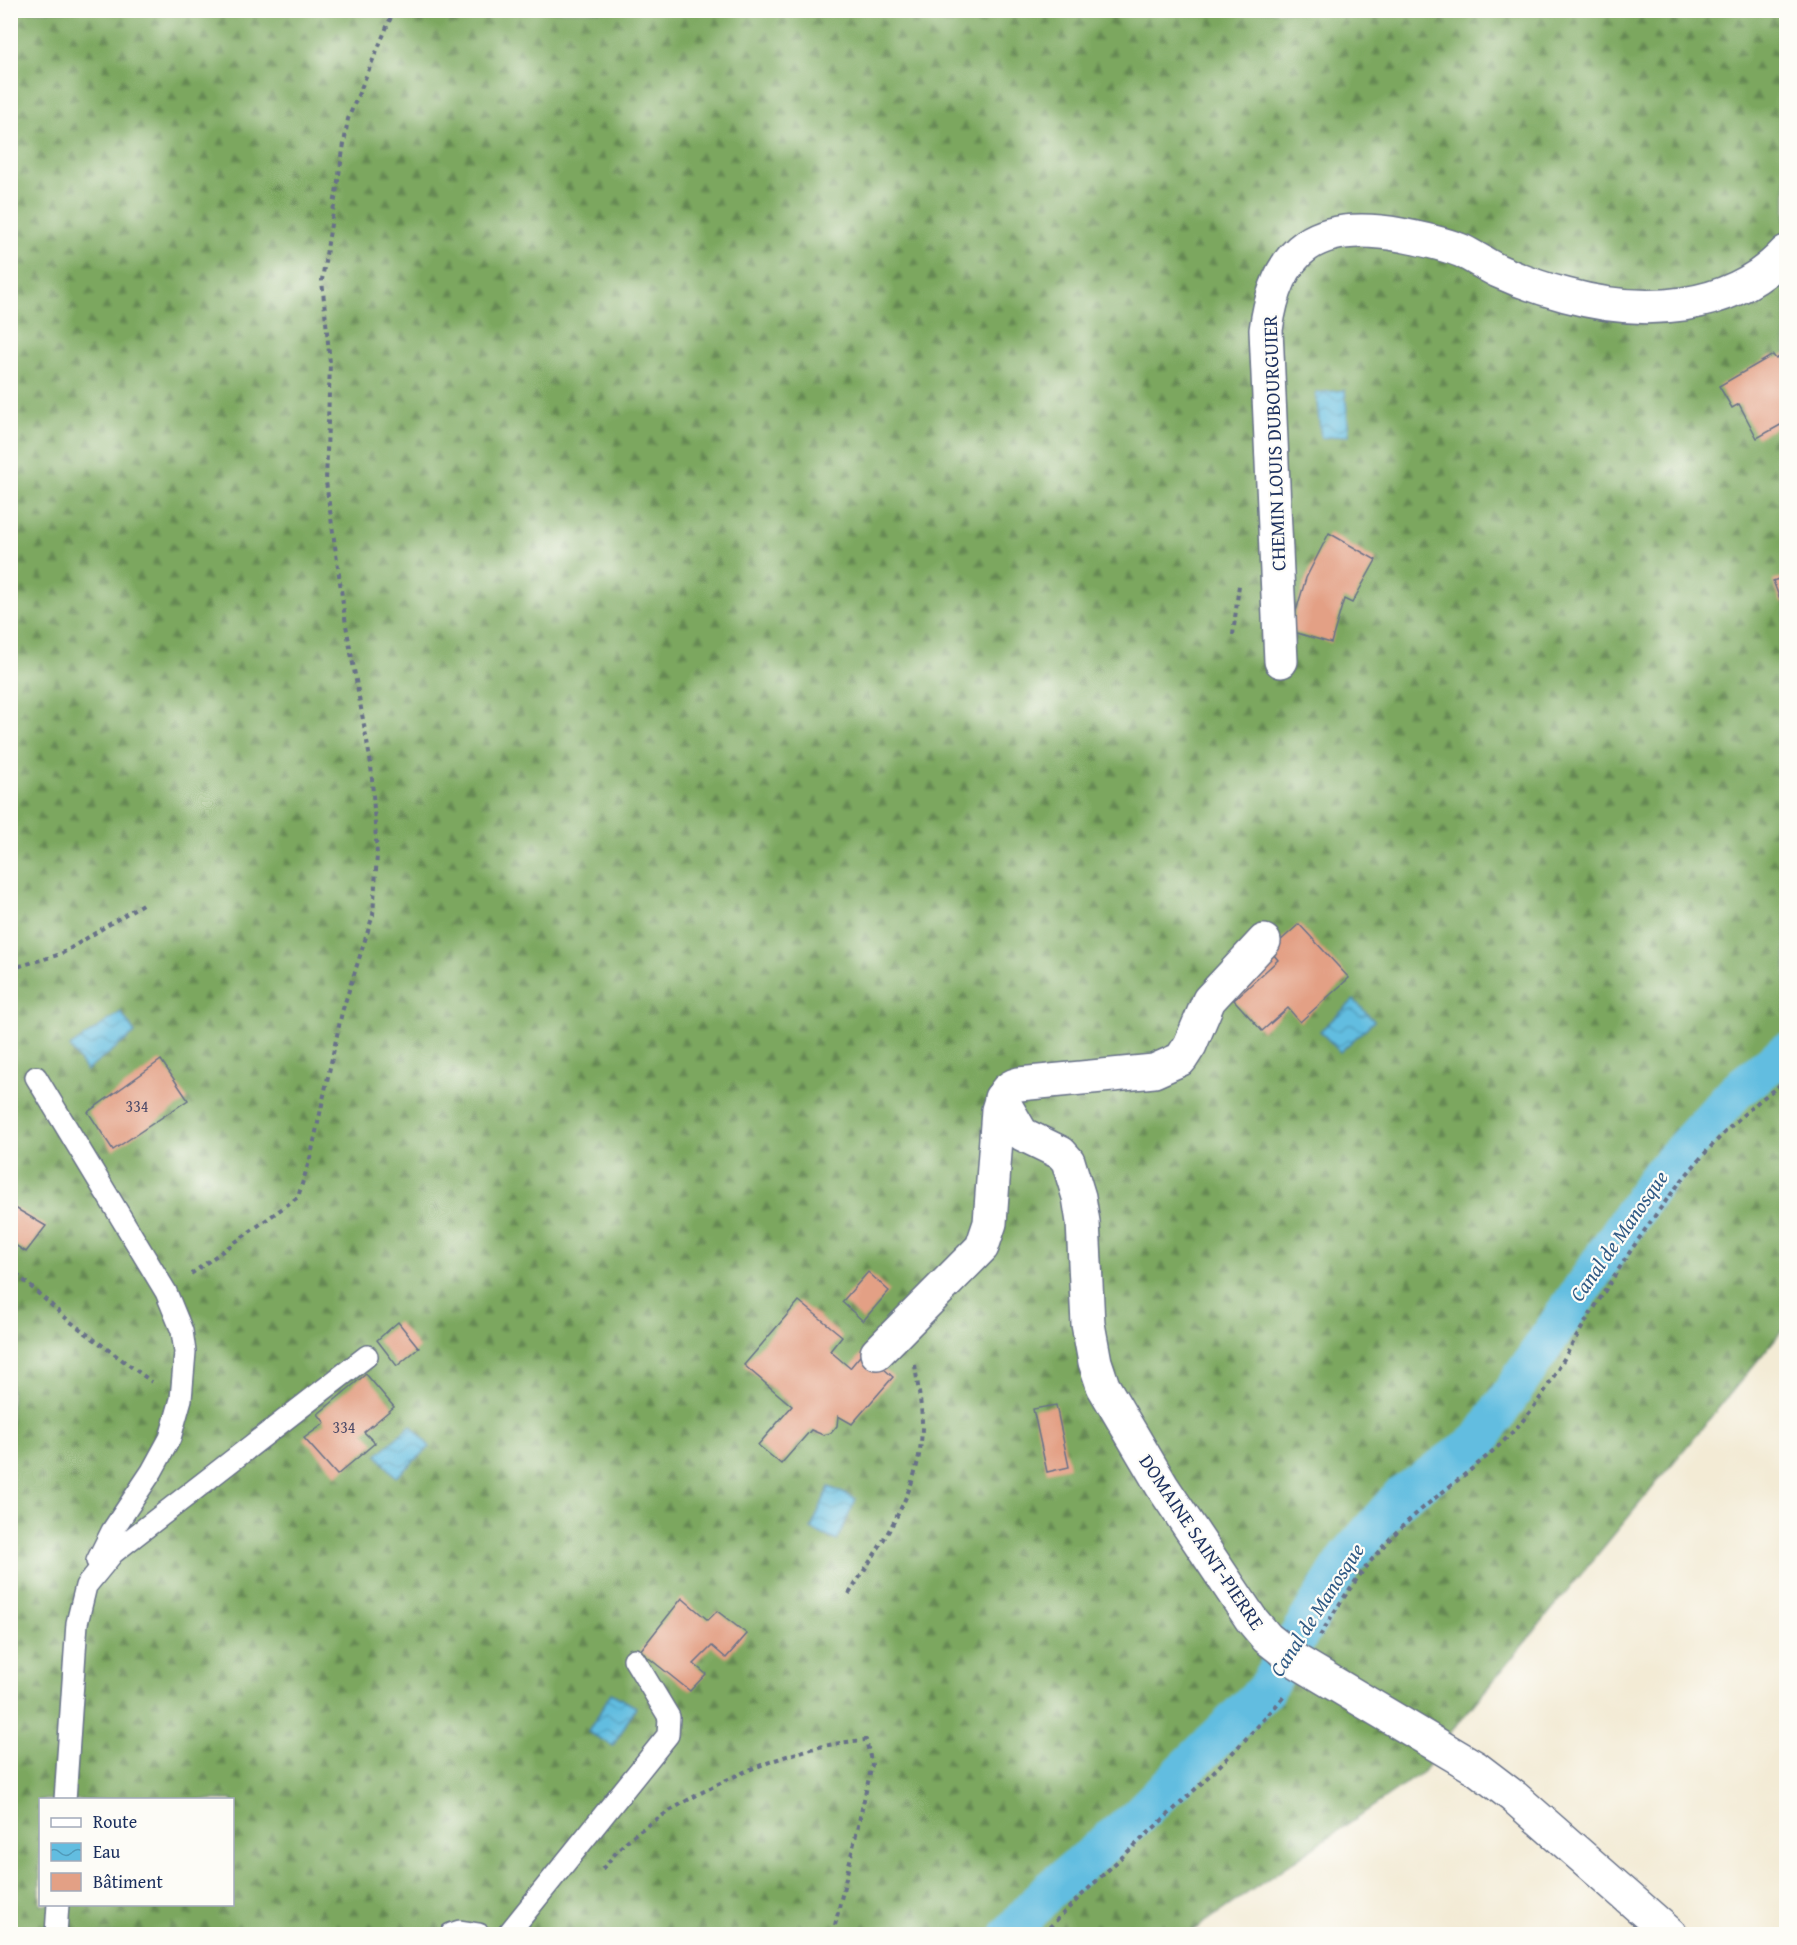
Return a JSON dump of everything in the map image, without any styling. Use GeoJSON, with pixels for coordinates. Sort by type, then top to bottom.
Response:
{"type":"FeatureCollection","features":[{"type":"Feature","properties":{"kind":"street","name":"CHEMIN LOUIS DUBOURGUIER"},"geometry":{"type":"LineString","coordinates":[[1281,661],[1266,330],[1276,285],[1284,267],[1300,248],[1337,232],[1378,231],[1447,246],[1498,271],[1568,296],[1644,306],[1683,306],[1710,300],[1740,289],[1786,252]]}},
{"type":"Feature","properties":{"kind":"street"},"geometry":{"type":"LineString","coordinates":[[877,1353],[982,1247],[986,1240],[1001,1098],[1008,1088],[1019,1084],[1154,1071],[1182,1059],[1190,1046],[1209,1000],[1264,941]]}},
{"type":"Feature","properties":{"kind":"street","name":"DOMAINE SAINT-PIERRE"},"geometry":{"type":"LineString","coordinates":[[1001,1098],[1018,1131],[1061,1154],[1073,1174],[1083,1222],[1088,1324],[1095,1362],[1103,1386],[1220,1577],[1267,1638],[1302,1664],[1476,1768],[1514,1797],[1670,1935]]}},
{"type":"Feature","properties":{"kind":"lane"},"geometry":{"type":"LineString","coordinates":[[36,1077],[166,1292],[182,1331],[185,1352],[181,1399],[170,1438],[161,1456],[112,1531],[86,1586],[77,1623],[65,1798]]}},
{"type":"Feature","properties":{"kind":"lane"},"geometry":{"type":"LineString","coordinates":[[86,1586],[113,1552],[367,1356]]}},
{"type":"Feature","properties":{"kind":"lane"},"geometry":{"type":"LineString","coordinates":[[508,1935],[668,1735],[669,1717],[634,1659]]}},
{"type":"Feature","properties":{"kind":"lane"},"geometry":{"type":"LineString","coordinates":[[56,1935],[58,1906]]}},
{"type":"Feature","properties":{"kind":"lane"},"geometry":{"type":"LineString","coordinates":[[451,1935],[460,1931],[479,1935]]}},
{"type":"Feature","properties":{"kind":"path"},"geometry":{"type":"LineString","coordinates":[[166,1292],[298,1197],[311,1155],[342,1012],[373,915],[376,855],[371,764],[346,625],[326,482],[330,363],[322,280],[348,119],[394,10]]}},
{"type":"Feature","properties":{"kind":"path"},"geometry":{"type":"LineString","coordinates":[[10,969],[61,954],[144,903]]}},
{"type":"Feature","properties":{"kind":"path"},"geometry":{"type":"LineString","coordinates":[[1043,1935],[1092,1883],[1160,1825],[1274,1710],[1294,1686],[1302,1664],[1337,1606],[1391,1540],[1415,1515],[1498,1449],[1535,1406],[1661,1205],[1715,1142],[1769,1093],[1786,1082]]}},
{"type":"Feature","properties":{"kind":"path"},"geometry":{"type":"LineString","coordinates":[[10,1268],[68,1320],[115,1357],[181,1399]]}},
{"type":"Feature","properties":{"kind":"path"},"geometry":{"type":"LineString","coordinates":[[849,1594],[904,1507],[916,1474],[922,1424],[914,1356]]}},
{"type":"Feature","properties":{"kind":"path"},"geometry":{"type":"LineString","coordinates":[[601,1870],[632,1836],[728,1777],[836,1742],[866,1740],[872,1765],[833,1935]]}},
{"type":"Feature","properties":{"kind":"green space"},"geometry":{"type":"Polygon","coordinates":[[[11,11],[1786,11],[1786,1326],[1451,1732],[1423,1772],[1188,1934],[11,1934],[11,11]]]}},
{"type":"Feature","properties":{"kind":"water"},"geometry":{"type":"Polygon","coordinates":[[[1345,390],[1349,435],[1321,438],[1316,393],[1345,390]]]}},
{"type":"Feature","properties":{"kind":"water"},"geometry":{"type":"Polygon","coordinates":[[[1354,1000],[1374,1021],[1340,1052],[1320,1031],[1354,1000]]]}},
{"type":"Feature","properties":{"kind":"water"},"geometry":{"type":"Polygon","coordinates":[[[121,1012],[135,1033],[86,1071],[70,1047],[121,1012]]]}},
{"type":"Feature","properties":{"kind":"water"},"geometry":{"type":"Polygon","coordinates":[[[411,1425],[430,1447],[396,1477],[377,1455],[411,1425]]]}},
{"type":"Feature","properties":{"kind":"water"},"geometry":{"type":"Polygon","coordinates":[[[829,1487],[856,1499],[837,1541],[811,1529],[829,1487]]]}},
{"type":"Feature","properties":{"kind":"water"},"geometry":{"type":"Polygon","coordinates":[[[611,1693],[636,1707],[613,1746],[588,1732],[611,1693]]]}},
{"type":"Feature","properties":{"kind":"building"},"geometry":{"type":"Polygon","coordinates":[[[1786,353],[1786,422],[1757,438],[1739,404],[1732,408],[1719,386],[1773,355],[1776,359],[1786,353]]]}},
{"type":"Feature","properties":{"kind":"building"},"geometry":{"type":"Polygon","coordinates":[[[1329,533],[1376,560],[1352,603],[1344,599],[1331,643],[1290,631],[1306,578],[1329,533]]]}},
{"type":"Feature","properties":{"kind":"building"},"geometry":{"type":"Polygon","coordinates":[[[1786,576],[1786,602],[1782,604],[1773,581],[1786,576]]]}},
{"type":"Feature","properties":{"kind":"building"},"geometry":{"type":"Polygon","coordinates":[[[1299,924],[1349,978],[1300,1022],[1288,1008],[1262,1031],[1234,1000],[1278,960],[1270,950],[1299,924]]]}},
{"type":"Feature","properties":{"kind":"building"},"geometry":{"type":"Polygon","coordinates":[[[161,1060],[188,1100],[113,1150],[88,1112],[161,1060]]]}},
{"type":"Feature","properties":{"kind":"building"},"geometry":{"type":"Polygon","coordinates":[[[10,1205],[46,1226],[26,1252],[10,1242],[10,1205]]]}},
{"type":"Feature","properties":{"kind":"building"},"geometry":{"type":"Polygon","coordinates":[[[868,1272],[889,1291],[863,1321],[842,1302],[868,1272]]]}},
{"type":"Feature","properties":{"kind":"building"},"geometry":{"type":"Polygon","coordinates":[[[799,1301],[842,1336],[830,1351],[850,1368],[864,1351],[893,1377],[852,1424],[838,1416],[837,1426],[831,1433],[823,1435],[811,1430],[781,1464],[758,1445],[792,1406],[744,1365],[799,1301]]]}},
{"type":"Feature","properties":{"kind":"building"},"geometry":{"type":"Polygon","coordinates":[[[398,1322],[419,1348],[397,1366],[377,1340],[398,1322]]]}},
{"type":"Feature","properties":{"kind":"building"},"geometry":{"type":"Polygon","coordinates":[[[366,1374],[394,1407],[364,1432],[375,1443],[337,1475],[304,1438],[325,1423],[318,1414],[366,1374]]]}},
{"type":"Feature","properties":{"kind":"building"},"geometry":{"type":"Polygon","coordinates":[[[1056,1405],[1069,1467],[1047,1472],[1033,1409],[1056,1405]]]}},
{"type":"Feature","properties":{"kind":"building"},"geometry":{"type":"Polygon","coordinates":[[[682,1598],[708,1620],[717,1611],[747,1634],[726,1658],[712,1646],[694,1664],[706,1674],[690,1691],[640,1651],[682,1598]]]}},
{"type":"Feature","properties":{"kind":"waterway","name":"Canal de Manosque"},"geometry":{"type":"LineString","coordinates":[[1010,1934],[1048,1891],[1136,1818],[1265,1690],[1346,1559],[1400,1497],[1479,1441],[1654,1182],[1736,1091],[1786,1052]]}}]}
